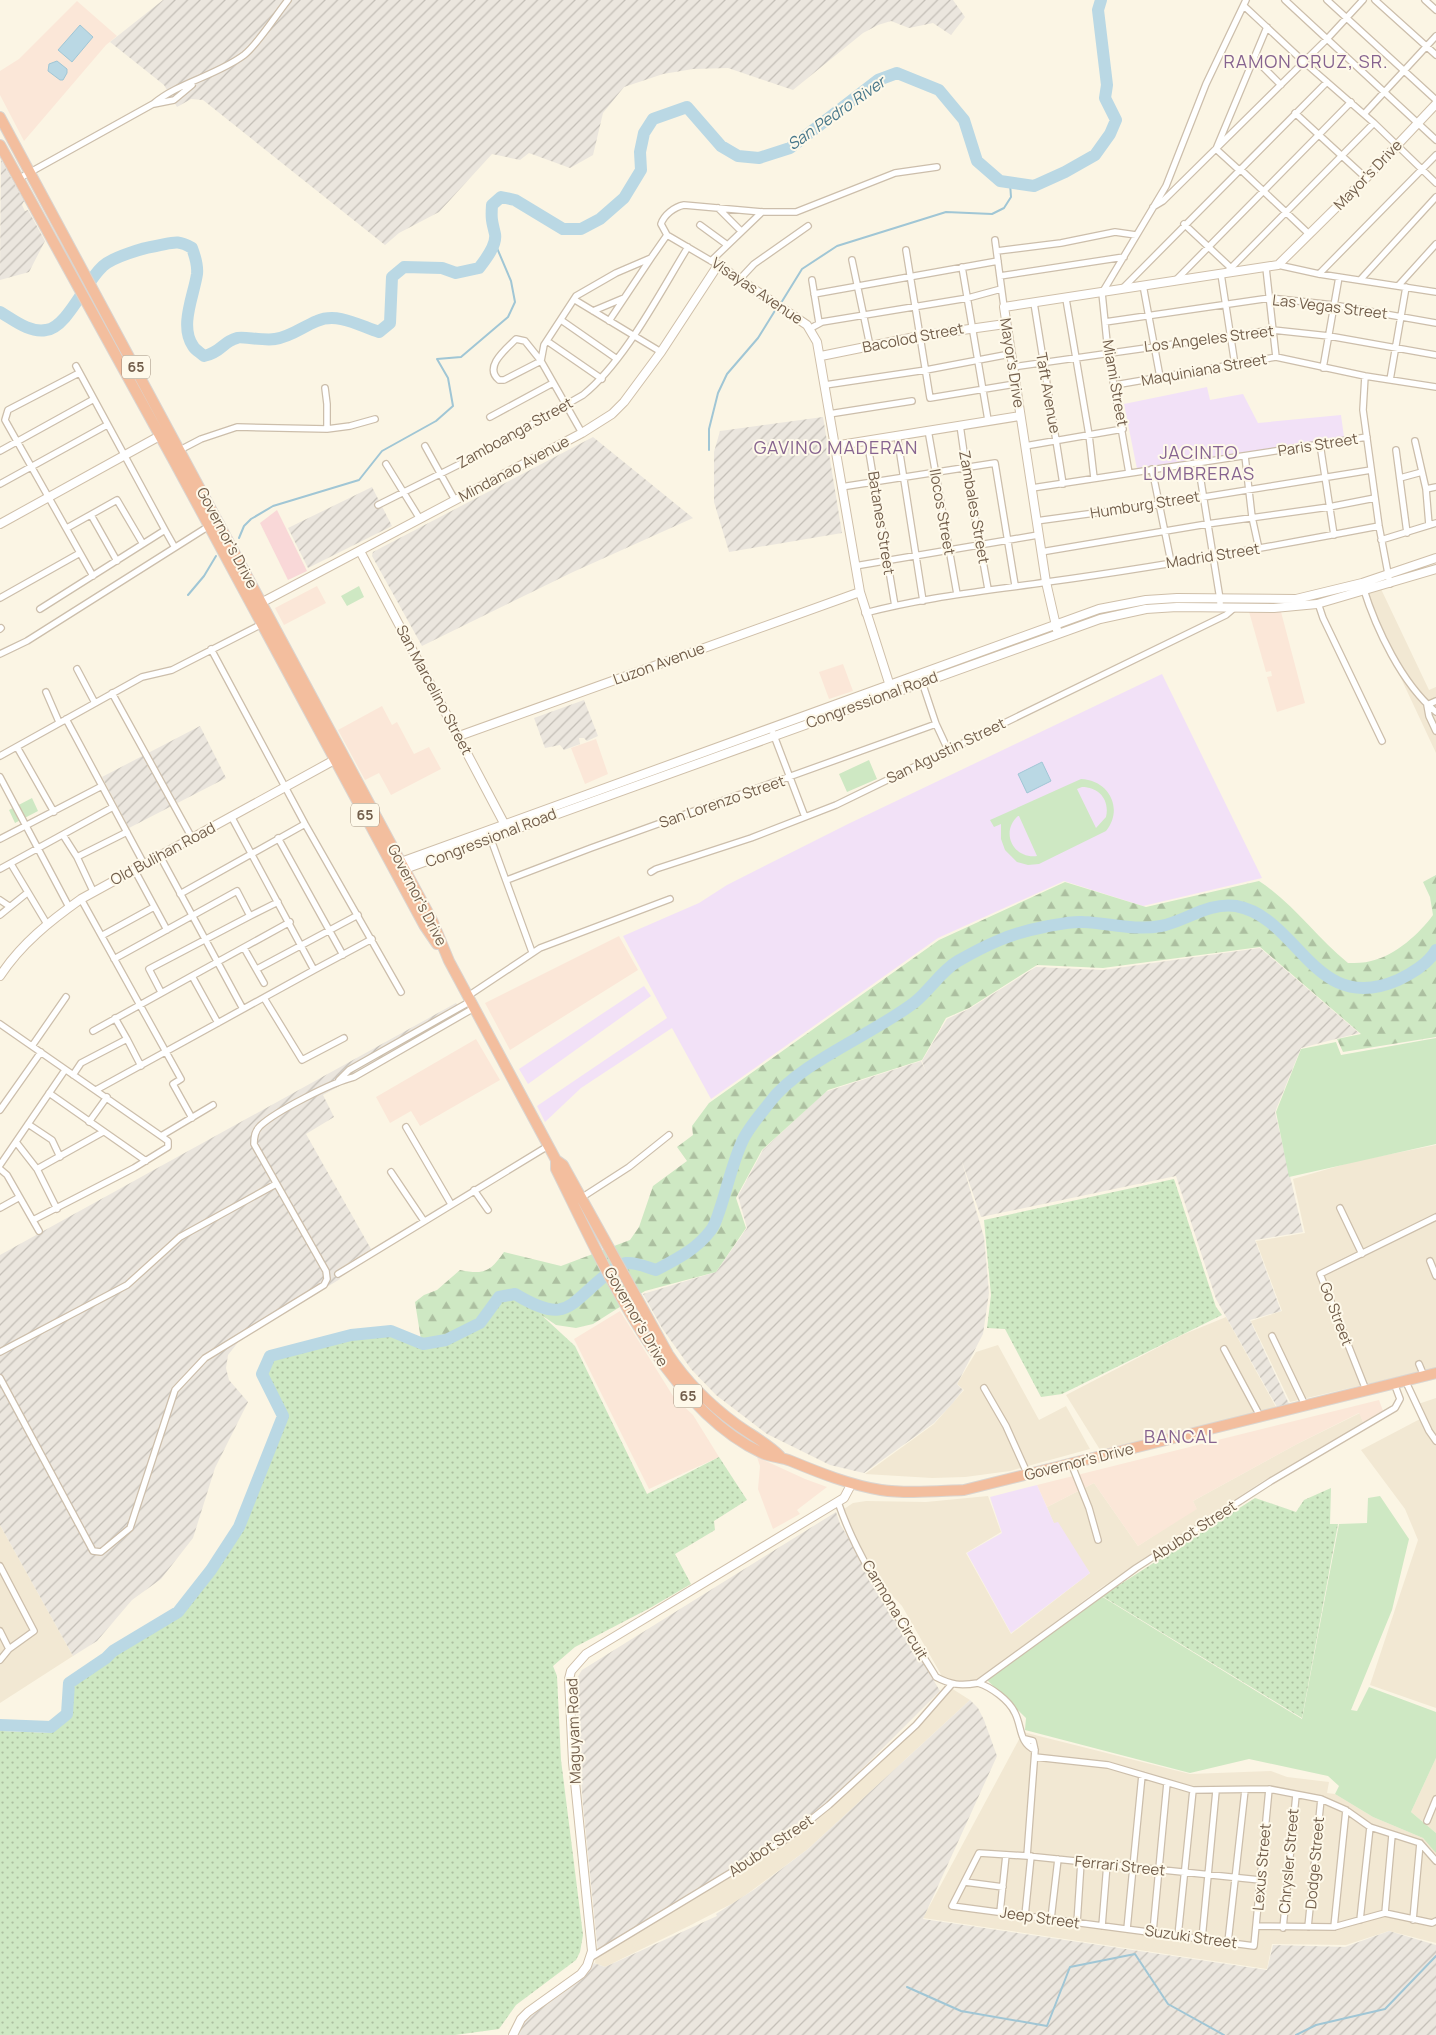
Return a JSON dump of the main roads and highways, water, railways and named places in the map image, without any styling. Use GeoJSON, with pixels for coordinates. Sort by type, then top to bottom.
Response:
{"type":"FeatureCollection","features":[{"type":"Feature","properties":{"kind":"highway","name":"Governor's Drive"},"geometry":{"type":"LineString","coordinates":[[0,117],[30,173],[62,247]]}},
{"type":"Feature","properties":{"kind":"highway","name":"Governor's Drive"},"geometry":{"type":"LineString","coordinates":[[0,145],[18,179],[62,247],[209,526],[257,605],[262,624],[340,758]]}},
{"type":"Feature","properties":{"kind":"highway","name":"Governor's Drive"},"geometry":{"type":"LineString","coordinates":[[95,308],[170,430],[257,605],[400,867],[432,920],[449,961],[548,1146],[556,1160],[563,1165],[668,1354],[686,1379],[734,1423],[768,1444],[780,1456]]}},
{"type":"Feature","properties":{"kind":"highway","name":"Governor's Drive"},"geometry":{"type":"LineString","coordinates":[[556,1160],[556,1169],[626,1302],[659,1360],[685,1393],[745,1444],[763,1454],[780,1456],[852,1483],[898,1491],[964,1490],[1405,1380],[1432,1376]]}},
{"type":"Feature","properties":{"kind":"water"},"geometry":{"type":"Polygon","coordinates":[[[80,25],[93,37],[72,62],[58,50],[80,25]]]}},
{"type":"Feature","properties":{"kind":"water"},"geometry":{"type":"Polygon","coordinates":[[[57,61],[67,69],[63,80],[60,80],[48,71],[49,64],[57,61]]]}},
{"type":"Feature","properties":{"kind":"water"},"geometry":{"type":"Polygon","coordinates":[[[1042,762],[1051,781],[1027,793],[1018,774],[1042,762]]]}},
{"type":"Feature","properties":{"kind":"waterway","name":"San Pedro River"},"geometry":{"type":"LineString","coordinates":[[0,312],[34,330],[46,330],[54,327],[69,313],[96,273],[103,266],[121,256],[144,249],[178,243],[192,248],[196,261],[197,274],[187,320],[187,329],[193,346],[204,356],[215,352],[237,338],[281,338],[325,319],[341,319],[379,332],[390,323],[392,277],[404,267],[442,268],[456,273],[479,268],[494,243],[492,205],[501,197],[515,200],[563,229],[581,229],[600,219],[624,198],[641,170],[640,152],[644,133],[653,119],[687,107],[721,146],[738,156],[759,158],[790,148],[878,80],[897,73],[939,90],[964,120],[977,161],[1000,181],[1034,186],[1065,172],[1095,155],[1110,134],[1116,120],[1105,98],[1107,85],[1098,10],[1101,0]]}},
{"type":"Feature","properties":{"kind":"waterway"},"geometry":{"type":"LineString","coordinates":[[781,303],[802,269],[837,246],[946,212],[992,214],[1004,208],[1011,197],[1010,183]]}},
{"type":"Feature","properties":{"kind":"waterway"},"geometry":{"type":"LineString","coordinates":[[239,538],[244,526],[251,519],[273,506],[359,480],[382,451],[436,421],[453,406],[448,378],[437,359],[461,357],[508,317],[515,302],[511,281],[494,241]]}},
{"type":"Feature","properties":{"kind":"waterway"},"geometry":{"type":"LineString","coordinates":[[709,450],[709,429],[718,393],[727,374],[758,338],[776,309]]}},
{"type":"Feature","properties":{"kind":"waterway"},"geometry":{"type":"LineString","coordinates":[[188,595],[204,576],[216,556]]}},
{"type":"Feature","properties":{"kind":"waterway"},"geometry":{"type":"LineString","coordinates":[[0,1725],[51,1727],[67,1714],[69,1683],[106,1658],[113,1651],[178,1612],[211,1570],[239,1527],[283,1416],[262,1374],[270,1356],[351,1335],[391,1331],[423,1344],[446,1340],[480,1323],[499,1297],[515,1294],[532,1303],[556,1310],[574,1303],[611,1271],[621,1265],[634,1263],[656,1270],[679,1258],[699,1243],[715,1224],[738,1150],[751,1126],[783,1088],[818,1061],[879,1026],[915,1002],[946,970],[968,955],[1010,936],[1044,927],[1078,922],[1141,928],[1161,926],[1207,909],[1226,906],[1236,906],[1258,914],[1276,927],[1326,976],[1346,986],[1370,988],[1398,980],[1424,964],[1436,950]]}},
{"type":"Feature","properties":{"kind":"waterway"},"geometry":{"type":"LineString","coordinates":[[907,1987],[961,2011],[1047,2026],[1070,1967],[1135,1954],[1168,2004],[1224,2035]]}},
{"type":"Feature","properties":{"kind":"waterway"},"geometry":{"type":"LineString","coordinates":[[1296,2035],[1316,2025],[1385,2009],[1436,1956]]}},
{"type":"Feature","properties":{"kind":"district","name":"RAMON CRUZ, SR."},"geometry":{"type":"Point","coordinates":[1306,62]}},
{"type":"Feature","properties":{"kind":"district","name":"GAVINO MADERAN"},"geometry":{"type":"Point","coordinates":[836,448]}},
{"type":"Feature","properties":{"kind":"district","name":"JACINTO LUMBRERAS"},"geometry":{"type":"Point","coordinates":[1199,463]}},
{"type":"Feature","properties":{"kind":"district","name":"BANCAL"},"geometry":{"type":"Point","coordinates":[1181,1437]}}]}
